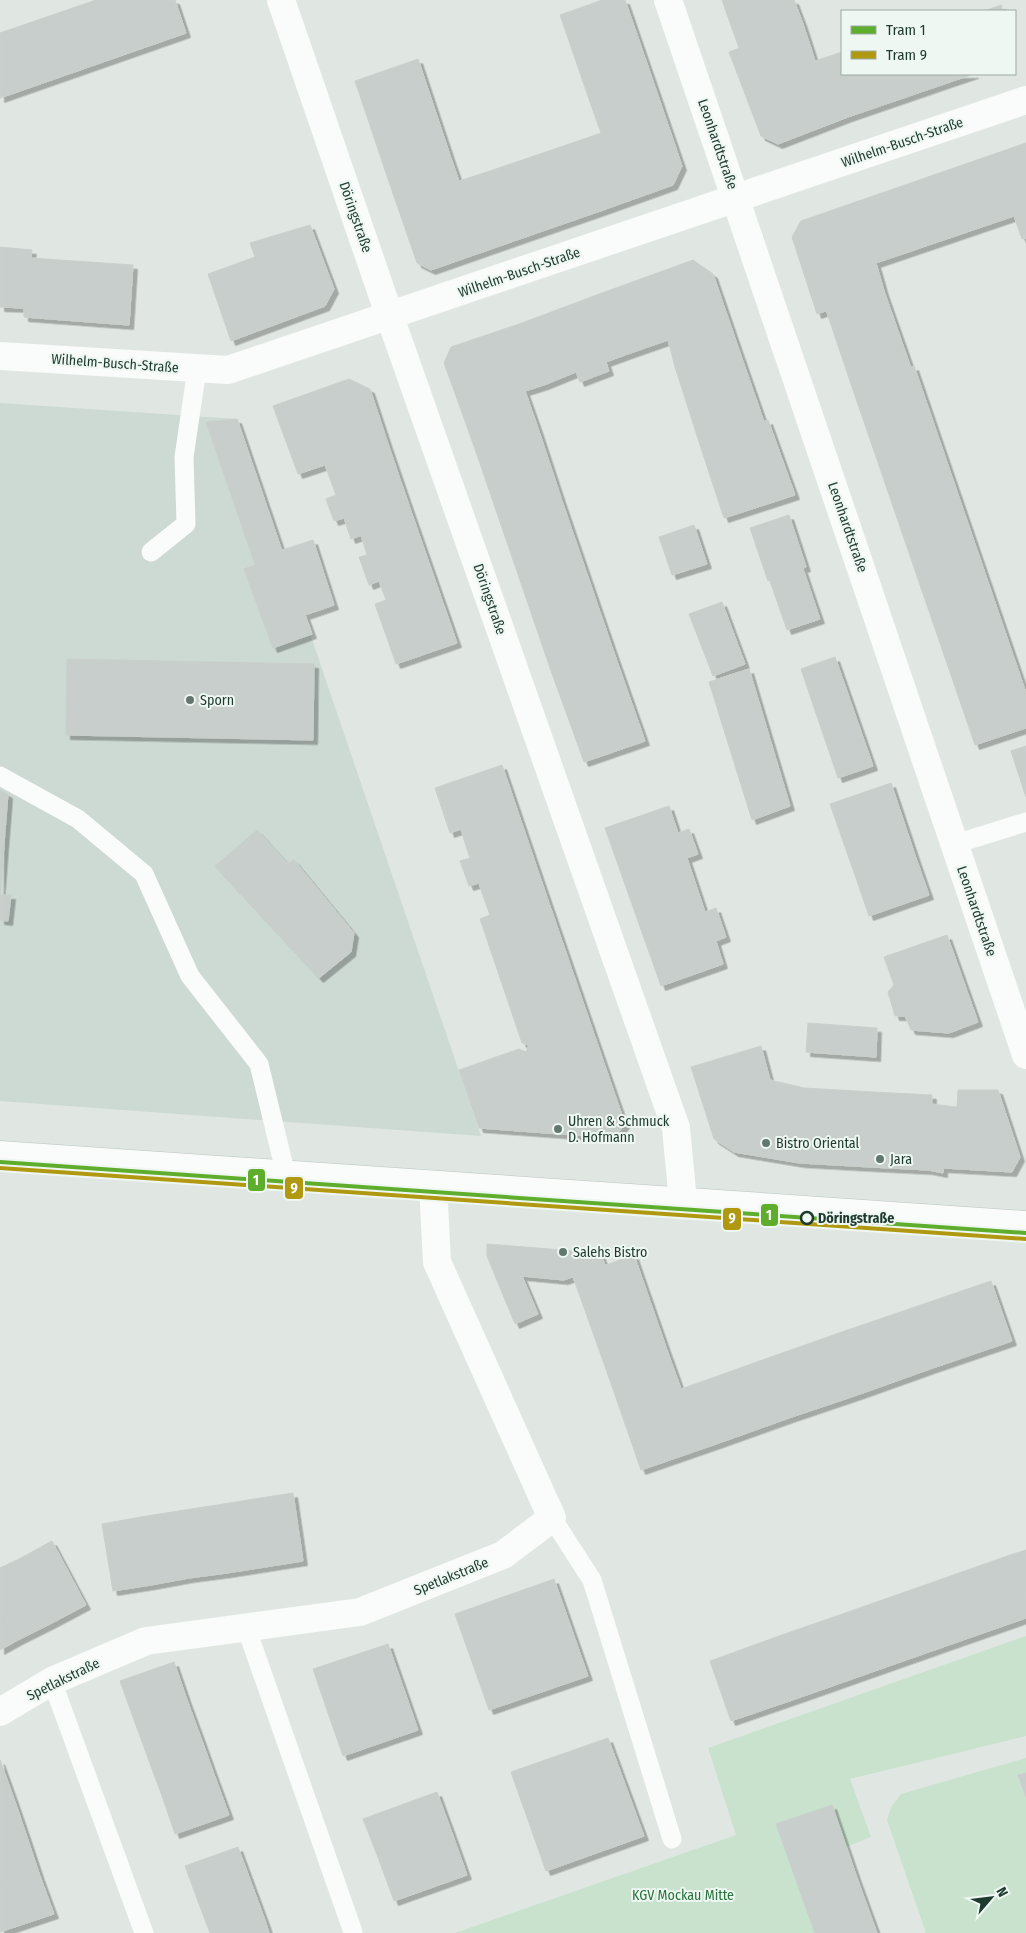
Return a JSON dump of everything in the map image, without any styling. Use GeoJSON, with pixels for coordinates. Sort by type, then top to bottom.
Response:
{"type":"FeatureCollection","features":[{"type":"Feature","properties":{"kind":"street","name":"Döringstraße"},"geometry":{"type":"LineString","coordinates":[[282,0],[390,317],[676,1128],[683,1201]]}},
{"type":"Feature","properties":{"kind":"street","name":"Leonhardtstraße"},"geometry":{"type":"LineString","coordinates":[[668,0],[954,844],[1019,1012],[1026,1055]]}},
{"type":"Feature","properties":{"kind":"street","name":"Wilhelm-Busch-Straße"},"geometry":{"type":"LineString","coordinates":[[0,356],[228,370],[390,317],[1026,100]]}},
{"type":"Feature","properties":{"kind":"street"},"geometry":{"type":"LineString","coordinates":[[0,1155],[1026,1225]]}},
{"type":"Feature","properties":{"kind":"street"},"geometry":{"type":"LineString","coordinates":[[433,1185],[437,1262],[552,1518]]}},
{"type":"Feature","properties":{"kind":"street","name":"Spetlakstraße"},"geometry":{"type":"LineString","coordinates":[[0,1712],[52,1681],[146,1641],[360,1612],[503,1555],[552,1518]]}},
{"type":"Feature","properties":{"kind":"lane"},"geometry":{"type":"LineString","coordinates":[[151,552],[186,524],[184,456],[198,369]]}},
{"type":"Feature","properties":{"kind":"lane"},"geometry":{"type":"LineString","coordinates":[[0,776],[78,819],[144,874],[190,976],[259,1064],[286,1175]]}},
{"type":"Feature","properties":{"kind":"lane"},"geometry":{"type":"LineString","coordinates":[[954,844],[1026,822]]}},
{"type":"Feature","properties":{"kind":"lane"},"geometry":{"type":"LineString","coordinates":[[552,1518],[592,1580],[672,1839]]}},
{"type":"Feature","properties":{"kind":"lane"},"geometry":{"type":"LineString","coordinates":[[246,1627],[353,1932]]}},
{"type":"Feature","properties":{"kind":"lane"},"geometry":{"type":"LineString","coordinates":[[52,1681],[144,1933]]}},
{"type":"Feature","properties":{"kind":"shaded area"},"geometry":{"type":"Polygon","coordinates":[[[0,403],[237,419],[481,1136],[0,1101],[0,403]]]}},
{"type":"Feature","properties":{"kind":"green space","name":"KGV Mockau Mitte"},"geometry":{"type":"Polygon","coordinates":[[[1026,1636],[1026,1736],[850,1779],[871,1837],[846,1847],[777,1824],[815,1933],[455,1933],[736,1835],[708,1748],[1026,1636]]]}},
{"type":"Feature","properties":{"kind":"green space"},"geometry":{"type":"Polygon","coordinates":[[[1026,1758],[1026,1773],[1019,1775],[1026,1797],[1026,1933],[926,1933],[887,1820],[891,1807],[901,1794],[1026,1758]]]}},
{"type":"Feature","properties":{"kind":"building"},"geometry":{"type":"Polygon","coordinates":[[[96,0],[175,0],[186,33],[0,98],[0,33],[96,0]]]}},
{"type":"Feature","properties":{"kind":"building"},"geometry":{"type":"Polygon","coordinates":[[[602,0],[625,0],[654,84],[591,105],[560,15],[602,0]]]}},
{"type":"Feature","properties":{"kind":"building"},"geometry":{"type":"Polygon","coordinates":[[[722,0],[794,0],[803,24],[739,48],[722,0]]]}},
{"type":"Feature","properties":{"kind":"building"},"geometry":{"type":"Polygon","coordinates":[[[1001,5],[1003,10],[987,10],[1001,5]]]}},
{"type":"Feature","properties":{"kind":"building"},"geometry":{"type":"Polygon","coordinates":[[[803,24],[815,61],[827,57],[848,117],[778,144],[761,136],[729,52],[803,24]]]}},
{"type":"Feature","properties":{"kind":"building"},"geometry":{"type":"Polygon","coordinates":[[[841,52],[841,75],[947,75],[950,82],[848,117],[827,57],[841,52]]]}},
{"type":"Feature","properties":{"kind":"building"},"geometry":{"type":"Polygon","coordinates":[[[418,59],[451,158],[388,179],[355,81],[418,59]]]}},
{"type":"Feature","properties":{"kind":"building"},"geometry":{"type":"Polygon","coordinates":[[[947,75],[971,75],[950,82],[947,75]]]}},
{"type":"Feature","properties":{"kind":"building"},"geometry":{"type":"Polygon","coordinates":[[[654,84],[682,166],[673,185],[606,209],[581,140],[601,133],[591,105],[654,84]]]}},
{"type":"Feature","properties":{"kind":"building"},"geometry":{"type":"Polygon","coordinates":[[[581,140],[606,209],[511,242],[487,172],[581,140]]]}},
{"type":"Feature","properties":{"kind":"building"},"geometry":{"type":"Polygon","coordinates":[[[1026,143],[1026,238],[1022,239],[1014,216],[876,263],[884,291],[817,314],[792,237],[801,221],[1026,143]]]}},
{"type":"Feature","properties":{"kind":"building"},"geometry":{"type":"Polygon","coordinates":[[[451,158],[459,181],[487,172],[511,242],[431,270],[417,263],[388,179],[451,158]]]}},
{"type":"Feature","properties":{"kind":"building"},"geometry":{"type":"Polygon","coordinates":[[[310,225],[334,289],[325,306],[231,341],[208,274],[255,257],[250,243],[310,225]]]}},
{"type":"Feature","properties":{"kind":"building"},"geometry":{"type":"Polygon","coordinates":[[[0,247],[32,250],[31,258],[133,265],[129,325],[24,317],[24,308],[0,307],[0,247]]]}},
{"type":"Feature","properties":{"kind":"building"},"geometry":{"type":"Polygon","coordinates":[[[693,260],[713,274],[738,347],[675,367],[668,340],[625,355],[602,293],[693,260]]]}},
{"type":"Feature","properties":{"kind":"building"},"geometry":{"type":"Polygon","coordinates":[[[884,291],[911,368],[852,387],[826,310],[884,291]]]}},
{"type":"Feature","properties":{"kind":"building"},"geometry":{"type":"Polygon","coordinates":[[[602,293],[625,355],[606,362],[609,371],[580,382],[576,372],[544,385],[522,323],[602,293]]]}},
{"type":"Feature","properties":{"kind":"building"},"geometry":{"type":"Polygon","coordinates":[[[522,323],[544,385],[525,391],[538,428],[475,449],[444,363],[451,347],[522,323]]]}},
{"type":"Feature","properties":{"kind":"building"},"geometry":{"type":"Polygon","coordinates":[[[738,347],[764,422],[700,445],[675,367],[738,347]]]}},
{"type":"Feature","properties":{"kind":"building"},"geometry":{"type":"Polygon","coordinates":[[[914,366],[1026,693],[1026,728],[975,745],[852,387],[914,366]]]}},
{"type":"Feature","properties":{"kind":"building"},"geometry":{"type":"Polygon","coordinates":[[[349,379],[370,389],[388,444],[298,474],[273,406],[349,379]]]}},
{"type":"Feature","properties":{"kind":"building"},"geometry":{"type":"Polygon","coordinates":[[[237,419],[283,554],[255,564],[206,422],[237,419]]]}},
{"type":"Feature","properties":{"kind":"building"},"geometry":{"type":"Polygon","coordinates":[[[768,420],[795,495],[724,518],[700,445],[768,420]]]}},
{"type":"Feature","properties":{"kind":"building"},"geometry":{"type":"Polygon","coordinates":[[[538,428],[562,501],[500,522],[475,449],[538,428]]]}},
{"type":"Feature","properties":{"kind":"building"},"geometry":{"type":"Polygon","coordinates":[[[388,444],[413,517],[351,539],[344,518],[334,521],[326,499],[336,495],[325,465],[388,444]]]}},
{"type":"Feature","properties":{"kind":"building"},"geometry":{"type":"Polygon","coordinates":[[[562,501],[587,574],[525,595],[500,522],[562,501]]]}},
{"type":"Feature","properties":{"kind":"building"},"geometry":{"type":"Polygon","coordinates":[[[789,515],[806,567],[768,581],[750,528],[789,515]]]}},
{"type":"Feature","properties":{"kind":"building"},"geometry":{"type":"Polygon","coordinates":[[[413,517],[436,583],[386,600],[379,581],[369,585],[359,557],[367,555],[361,535],[413,517]]]}},
{"type":"Feature","properties":{"kind":"building"},"geometry":{"type":"Polygon","coordinates":[[[694,525],[707,564],[672,575],[659,537],[694,525]]]}},
{"type":"Feature","properties":{"kind":"building"},"geometry":{"type":"Polygon","coordinates":[[[313,540],[334,605],[305,615],[282,550],[313,540]]]}},
{"type":"Feature","properties":{"kind":"building"},"geometry":{"type":"Polygon","coordinates":[[[283,554],[312,634],[273,648],[244,569],[283,554]]]}},
{"type":"Feature","properties":{"kind":"building"},"geometry":{"type":"Polygon","coordinates":[[[803,569],[820,619],[787,630],[770,581],[803,569]]]}},
{"type":"Feature","properties":{"kind":"building"},"geometry":{"type":"Polygon","coordinates":[[[587,574],[612,647],[550,668],[525,595],[587,574]]]}},
{"type":"Feature","properties":{"kind":"building"},"geometry":{"type":"Polygon","coordinates":[[[436,583],[457,643],[396,664],[375,604],[436,583]]]}},
{"type":"Feature","properties":{"kind":"building"},"geometry":{"type":"Polygon","coordinates":[[[722,602],[745,664],[713,676],[689,614],[722,602]]]}},
{"type":"Feature","properties":{"kind":"building"},"geometry":{"type":"Polygon","coordinates":[[[612,647],[645,741],[584,762],[550,668],[612,647]]]}},
{"type":"Feature","properties":{"kind":"building"},"geometry":{"type":"Polygon","coordinates":[[[835,657],[873,766],[838,778],[801,669],[835,657]]]}},
{"type":"Feature","properties":{"kind":"building","name":"Sporn"},"geometry":{"type":"Polygon","coordinates":[[[67,659],[314,664],[313,740],[66,735],[67,659]]]}},
{"type":"Feature","properties":{"kind":"building"},"geometry":{"type":"Polygon","coordinates":[[[749,669],[790,806],[752,820],[709,682],[749,669]]]}},
{"type":"Feature","properties":{"kind":"building"},"geometry":{"type":"Polygon","coordinates":[[[1026,746],[1026,797],[1011,751],[1026,746]]]}},
{"type":"Feature","properties":{"kind":"building"},"geometry":{"type":"Polygon","coordinates":[[[502,765],[521,821],[464,840],[461,829],[450,833],[435,788],[502,765]]]}},
{"type":"Feature","properties":{"kind":"building"},"geometry":{"type":"Polygon","coordinates":[[[891,783],[917,861],[857,881],[830,804],[891,783]]]}},
{"type":"Feature","properties":{"kind":"building"},"geometry":{"type":"Polygon","coordinates":[[[0,790],[8,794],[0,895],[0,790]]]}},
{"type":"Feature","properties":{"kind":"building"},"geometry":{"type":"Polygon","coordinates":[[[669,806],[678,833],[689,829],[698,854],[687,858],[696,885],[633,907],[605,828],[669,806]]]}},
{"type":"Feature","properties":{"kind":"building"},"geometry":{"type":"Polygon","coordinates":[[[521,821],[539,874],[482,893],[479,883],[469,886],[460,861],[470,858],[464,840],[521,821]]]}},
{"type":"Feature","properties":{"kind":"building"},"geometry":{"type":"Polygon","coordinates":[[[257,830],[288,864],[294,860],[354,933],[351,952],[319,978],[215,866],[257,830]]]}},
{"type":"Feature","properties":{"kind":"building"},"geometry":{"type":"Polygon","coordinates":[[[917,861],[929,895],[869,916],[857,881],[917,861]]]}},
{"type":"Feature","properties":{"kind":"building"},"geometry":{"type":"Polygon","coordinates":[[[539,874],[585,1008],[518,1031],[480,919],[490,915],[482,893],[539,874]]]}},
{"type":"Feature","properties":{"kind":"building"},"geometry":{"type":"Polygon","coordinates":[[[696,885],[705,912],[716,908],[726,937],[716,941],[723,964],[661,986],[633,907],[696,885]]]}},
{"type":"Feature","properties":{"kind":"building"},"geometry":{"type":"Polygon","coordinates":[[[0,895],[11,895],[8,921],[0,920],[0,895]]]}},
{"type":"Feature","properties":{"kind":"building"},"geometry":{"type":"Polygon","coordinates":[[[947,935],[978,1022],[949,1033],[911,1030],[905,1016],[895,1016],[888,992],[894,985],[884,957],[947,935]]]}},
{"type":"Feature","properties":{"kind":"building"},"geometry":{"type":"Polygon","coordinates":[[[585,1008],[625,1124],[614,1138],[479,1128],[459,1070],[519,1049],[526,1052],[529,1045],[522,1043],[518,1031],[585,1008]]]}},
{"type":"Feature","properties":{"kind":"building"},"geometry":{"type":"Polygon","coordinates":[[[808,1023],[877,1028],[876,1057],[806,1052],[808,1023]]]}},
{"type":"Feature","properties":{"kind":"building"},"geometry":{"type":"Polygon","coordinates":[[[761,1046],[770,1080],[804,1088],[800,1163],[734,1152],[714,1139],[691,1067],[761,1046]]]}},
{"type":"Feature","properties":{"kind":"building"},"geometry":{"type":"Polygon","coordinates":[[[804,1088],[874,1092],[870,1167],[800,1163],[804,1088]]]}},
{"type":"Feature","properties":{"kind":"building"},"geometry":{"type":"Polygon","coordinates":[[[958,1090],[998,1090],[1020,1157],[1012,1172],[943,1168],[943,1173],[928,1170],[931,1104],[957,1107],[958,1090]]]}},
{"type":"Feature","properties":{"kind":"building"},"geometry":{"type":"Polygon","coordinates":[[[874,1092],[932,1095],[928,1170],[870,1167],[874,1092]]]}},
{"type":"Feature","properties":{"kind":"building"},"geometry":{"type":"Polygon","coordinates":[[[487,1244],[600,1253],[605,1265],[564,1280],[522,1276],[538,1314],[515,1324],[487,1256],[487,1244]]]}},
{"type":"Feature","properties":{"kind":"building"},"geometry":{"type":"Polygon","coordinates":[[[634,1255],[667,1350],[607,1372],[573,1277],[634,1255]]]}},
{"type":"Feature","properties":{"kind":"building"},"geometry":{"type":"Polygon","coordinates":[[[991,1281],[1012,1341],[930,1369],[909,1309],[991,1281]]]}},
{"type":"Feature","properties":{"kind":"building"},"geometry":{"type":"Polygon","coordinates":[[[909,1309],[930,1369],[860,1394],[839,1333],[909,1309]]]}},
{"type":"Feature","properties":{"kind":"building"},"geometry":{"type":"Polygon","coordinates":[[[839,1333],[860,1394],[789,1418],[768,1358],[839,1333]]]}},
{"type":"Feature","properties":{"kind":"building"},"geometry":{"type":"Polygon","coordinates":[[[667,1350],[681,1389],[698,1383],[719,1443],[641,1470],[607,1372],[667,1350]]]}},
{"type":"Feature","properties":{"kind":"building"},"geometry":{"type":"Polygon","coordinates":[[[768,1358],[789,1418],[719,1443],[698,1383],[768,1358]]]}},
{"type":"Feature","properties":{"kind":"building"},"geometry":{"type":"Polygon","coordinates":[[[293,1493],[303,1561],[265,1567],[254,1499],[293,1493]]]}},
{"type":"Feature","properties":{"kind":"building"},"geometry":{"type":"Polygon","coordinates":[[[254,1499],[265,1567],[227,1573],[217,1505],[254,1499]]]}},
{"type":"Feature","properties":{"kind":"building"},"geometry":{"type":"Polygon","coordinates":[[[217,1505],[227,1573],[189,1578],[178,1511],[217,1505]]]}},
{"type":"Feature","properties":{"kind":"building"},"geometry":{"type":"Polygon","coordinates":[[[178,1511],[189,1578],[151,1585],[141,1517],[178,1511]]]}},
{"type":"Feature","properties":{"kind":"building"},"geometry":{"type":"Polygon","coordinates":[[[141,1517],[151,1585],[113,1591],[102,1524],[141,1517]]]}},
{"type":"Feature","properties":{"kind":"building"},"geometry":{"type":"Polygon","coordinates":[[[52,1541],[86,1605],[52,1623],[19,1559],[52,1541]]]}},
{"type":"Feature","properties":{"kind":"building"},"geometry":{"type":"Polygon","coordinates":[[[1026,1550],[1026,1600],[1010,1555],[1026,1550]]]}},
{"type":"Feature","properties":{"kind":"building"},"geometry":{"type":"Polygon","coordinates":[[[1010,1555],[1026,1600],[1026,1618],[963,1640],[942,1579],[1010,1555]]]}},
{"type":"Feature","properties":{"kind":"building"},"geometry":{"type":"Polygon","coordinates":[[[19,1559],[52,1623],[18,1640],[0,1605],[0,1568],[19,1559]]]}},
{"type":"Feature","properties":{"kind":"building"},"geometry":{"type":"Polygon","coordinates":[[[554,1579],[588,1676],[489,1710],[455,1614],[554,1579]]]}},
{"type":"Feature","properties":{"kind":"building"},"geometry":{"type":"Polygon","coordinates":[[[942,1579],[963,1640],[869,1673],[848,1612],[942,1579]]]}},
{"type":"Feature","properties":{"kind":"building"},"geometry":{"type":"Polygon","coordinates":[[[0,1605],[18,1640],[0,1650],[0,1605]]]}},
{"type":"Feature","properties":{"kind":"building"},"geometry":{"type":"Polygon","coordinates":[[[848,1612],[869,1673],[801,1697],[779,1636],[848,1612]]]}},
{"type":"Feature","properties":{"kind":"building"},"geometry":{"type":"Polygon","coordinates":[[[779,1636],[801,1697],[731,1721],[710,1661],[779,1636]]]}},
{"type":"Feature","properties":{"kind":"building"},"geometry":{"type":"Polygon","coordinates":[[[388,1644],[403,1687],[328,1713],[313,1669],[388,1644]]]}},
{"type":"Feature","properties":{"kind":"building"},"geometry":{"type":"Polygon","coordinates":[[[174,1662],[187,1700],[134,1720],[120,1681],[174,1662]]]}},
{"type":"Feature","properties":{"kind":"building"},"geometry":{"type":"Polygon","coordinates":[[[403,1687],[418,1730],[343,1756],[328,1713],[403,1687]]]}},
{"type":"Feature","properties":{"kind":"building"},"geometry":{"type":"Polygon","coordinates":[[[187,1700],[201,1738],[148,1758],[134,1720],[187,1700]]]}},
{"type":"Feature","properties":{"kind":"building"},"geometry":{"type":"Polygon","coordinates":[[[201,1738],[215,1777],[162,1796],[148,1758],[201,1738]]]}},
{"type":"Feature","properties":{"kind":"building"},"geometry":{"type":"Polygon","coordinates":[[[608,1738],[644,1836],[546,1871],[511,1772],[608,1738]]]}},
{"type":"Feature","properties":{"kind":"building"},"geometry":{"type":"Polygon","coordinates":[[[0,1760],[14,1799],[0,1803],[0,1760]]]}},
{"type":"Feature","properties":{"kind":"building"},"geometry":{"type":"Polygon","coordinates":[[[1026,1773],[1026,1797],[1018,1775],[1026,1773]]]}},
{"type":"Feature","properties":{"kind":"building"},"geometry":{"type":"Polygon","coordinates":[[[215,1777],[229,1815],[175,1834],[162,1796],[215,1777]]]}},
{"type":"Feature","properties":{"kind":"building"},"geometry":{"type":"Polygon","coordinates":[[[437,1792],[452,1833],[379,1860],[363,1819],[437,1792]]]}},
{"type":"Feature","properties":{"kind":"building"},"geometry":{"type":"Polygon","coordinates":[[[14,1799],[27,1837],[0,1846],[0,1803],[14,1799]]]}},
{"type":"Feature","properties":{"kind":"building"},"geometry":{"type":"Polygon","coordinates":[[[832,1805],[857,1878],[802,1897],[776,1824],[832,1805]]]}},
{"type":"Feature","properties":{"kind":"building"},"geometry":{"type":"Polygon","coordinates":[[[452,1833],[467,1875],[394,1901],[379,1860],[452,1833]]]}},
{"type":"Feature","properties":{"kind":"building"},"geometry":{"type":"Polygon","coordinates":[[[27,1837],[40,1876],[0,1889],[0,1846],[27,1837]]]}},
{"type":"Feature","properties":{"kind":"building"},"geometry":{"type":"Polygon","coordinates":[[[238,1847],[252,1885],[199,1904],[185,1866],[238,1847]]]}},
{"type":"Feature","properties":{"kind":"building"},"geometry":{"type":"Polygon","coordinates":[[[40,1876],[54,1914],[0,1932],[0,1889],[40,1876]]]}},
{"type":"Feature","properties":{"kind":"building"},"geometry":{"type":"Polygon","coordinates":[[[857,1878],[877,1933],[815,1933],[802,1897],[857,1878]]]}},
{"type":"Feature","properties":{"kind":"building"},"geometry":{"type":"Polygon","coordinates":[[[252,1885],[266,1923],[238,1933],[210,1933],[199,1904],[252,1885]]]}},
{"type":"Feature","properties":{"kind":"building"},"geometry":{"type":"Polygon","coordinates":[[[266,1923],[269,1933],[238,1933],[266,1923]]]}},
{"type":"Feature","properties":{"kind":"tram line","name":"1"},"geometry":{"type":"LineString","coordinates":[[0,1162],[1026,1233]]}},
{"type":"Feature","properties":{"kind":"tram line","name":"9"},"geometry":{"type":"LineString","coordinates":[[0,1168],[1026,1239]]}},
{"type":"Feature","properties":{"kind":"place","name":"Sporn"},"geometry":{"type":"Point","coordinates":[190,700]}},
{"type":"Feature","properties":{"kind":"place","name":"Uhren & Schmuck D. Hofmann"},"geometry":{"type":"Point","coordinates":[558,1129]}},
{"type":"Feature","properties":{"kind":"place","name":"Bistro Oriental"},"geometry":{"type":"Point","coordinates":[766,1143]}},
{"type":"Feature","properties":{"kind":"place","name":"Jara"},"geometry":{"type":"Point","coordinates":[880,1159]}},
{"type":"Feature","properties":{"kind":"place","name":"Döringstraße"},"geometry":{"type":"Point","coordinates":[807,1218]}},
{"type":"Feature","properties":{"kind":"place","name":"Salehs Bistro"},"geometry":{"type":"Point","coordinates":[563,1252]}}]}
